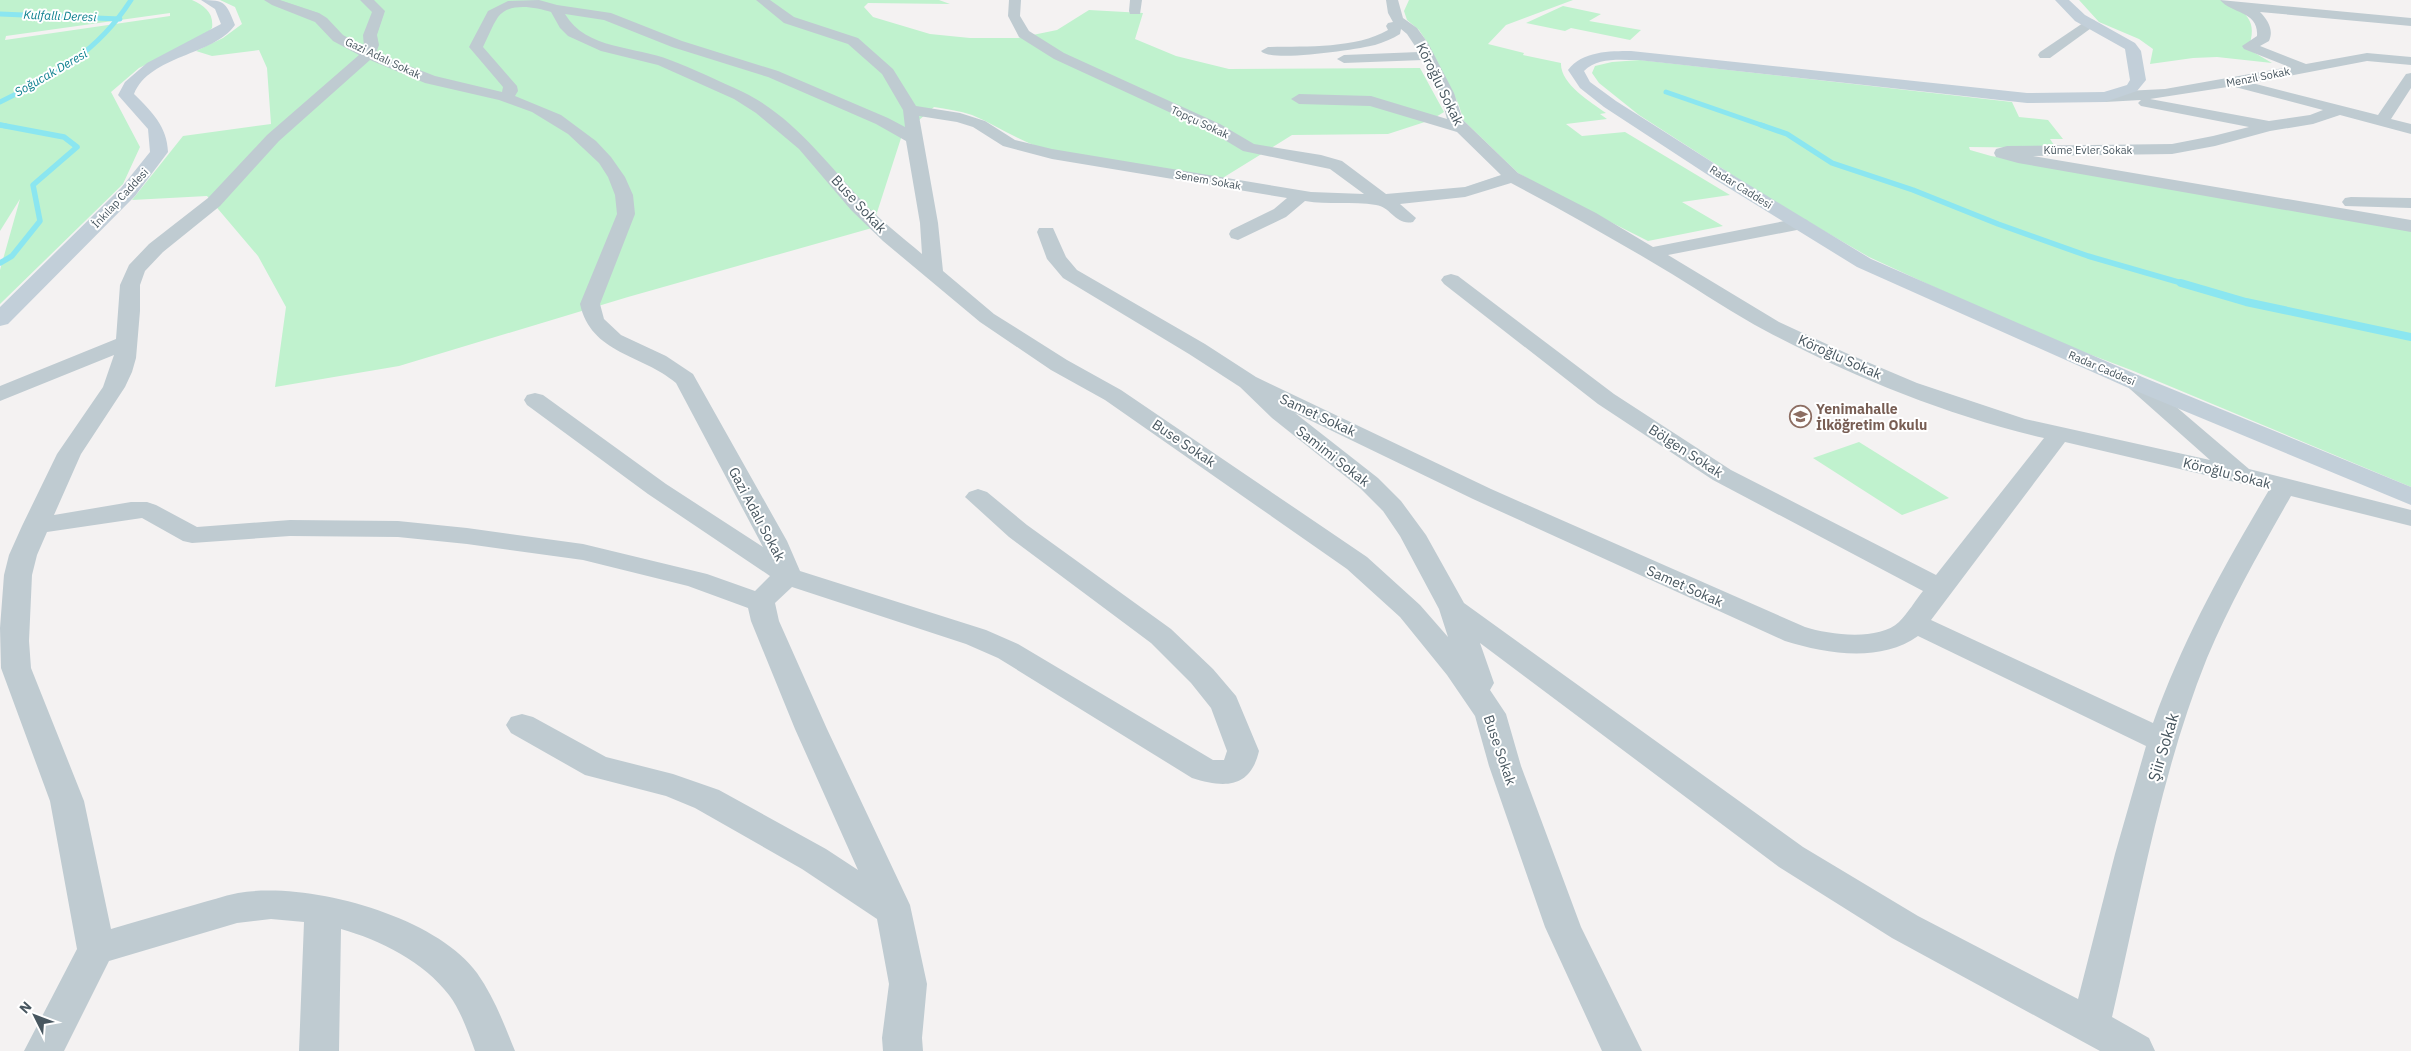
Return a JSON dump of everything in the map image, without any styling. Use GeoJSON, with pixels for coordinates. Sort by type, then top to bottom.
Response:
{"type":"FeatureCollection","features":[{"type":"Feature","properties":{"kind":"street","name":"Gazi Adalı Sokak"},"geometry":{"type":"LineString","coordinates":[[270,0],[322,20],[336,37],[369,54],[438,82],[506,98],[538,110],[587,141],[599,152],[621,185],[626,201],[624,222],[590,304],[592,318],[596,326],[610,339],[666,364],[685,379],[774,541],[788,576],[769,591],[761,602]]}},
{"type":"Feature","properties":{"kind":"street"},"geometry":{"type":"LineString","coordinates":[[44,1051],[96,949],[67,801],[16,668],[14,641],[18,575],[23,555],[69,454],[114,387],[125,358],[130,311],[130,285],[136,268],[156,248],[214,202],[273,138],[369,54],[372,46],[370,35],[379,11],[366,0]]}},
{"type":"Feature","properties":{"kind":"street"},"geometry":{"type":"LineString","coordinates":[[762,0],[789,20],[846,37],[863,48],[888,72],[911,110],[914,139],[929,223],[933,274]]}},
{"type":"Feature","properties":{"kind":"street","name":"Topçu Sokak"},"geometry":{"type":"LineString","coordinates":[[1015,0],[1014,16],[1024,34],[1059,56],[1162,105],[1214,127],[1249,148],[1321,160],[1336,165],[1407,218]]}},
{"type":"Feature","properties":{"kind":"street","name":"Köroğlu Sokak"},"geometry":{"type":"LineString","coordinates":[[1392,0],[1397,25],[1416,35],[1447,93],[1456,122],[1460,128],[1512,177],[1590,217],[1772,326],[1830,354],[1962,407],[2058,436],[2242,475],[2283,487],[2411,518]]}},
{"type":"Feature","properties":{"kind":"street"},"geometry":{"type":"LineString","coordinates":[[2062,0],[2073,12],[2089,23],[2122,40],[2134,51],[2138,80],[2136,84],[2121,93],[2106,97]]}},
{"type":"Feature","properties":{"kind":"street"},"geometry":{"type":"LineString","coordinates":[[2226,0],[2244,7],[2411,22]]}},
{"type":"Feature","properties":{"kind":"street","name":"İnkılap Caddesi"},"geometry":{"type":"LineString","coordinates":[[0,318],[128,192],[153,162],[159,152],[159,140],[156,129],[148,117],[126,95],[127,88],[141,74],[155,65],[224,30],[228,25],[216,2]]}},
{"type":"Feature","properties":{"kind":"street"},"geometry":{"type":"LineString","coordinates":[[506,98],[511,90],[510,86],[476,47],[493,14],[502,8],[520,3],[538,3],[556,9],[615,18],[677,44],[756,68],[882,121],[914,139]]}},
{"type":"Feature","properties":{"kind":"street"},"geometry":{"type":"LineString","coordinates":[[2244,7],[2261,21],[2265,32],[2264,38],[2249,46],[2304,68]]}},
{"type":"Feature","properties":{"kind":"street","name":"Buse Sokak"},"geometry":{"type":"LineString","coordinates":[[556,9],[565,25],[573,33],[606,48],[663,62],[739,96],[761,110],[805,146],[857,206],[933,274],[1011,334],[1113,395],[1357,563],[1410,611],[1458,668],[1490,714],[1505,766],[1559,918],[1622,1051]]}},
{"type":"Feature","properties":{"kind":"street"},"geometry":{"type":"LineString","coordinates":[[2045,55],[2089,23]]}},
{"type":"Feature","properties":{"kind":"street"},"geometry":{"type":"LineString","coordinates":[[1375,32],[1397,25]]}},
{"type":"Feature","properties":{"kind":"street"},"geometry":{"type":"LineString","coordinates":[[1268,51],[1333,48],[1376,40],[1391,34],[1395,31],[1397,25]]}},
{"type":"Feature","properties":{"kind":"street"},"geometry":{"type":"LineString","coordinates":[[2367,57],[2386,54]]}},
{"type":"Feature","properties":{"kind":"street"},"geometry":{"type":"LineString","coordinates":[[1326,59],[1426,56]]}},
{"type":"Feature","properties":{"kind":"street","name":"Radar Caddesi"},"geometry":{"type":"LineString","coordinates":[[2106,97],[2048,99],[1999,96],[1638,56],[1596,59],[1579,66],[1576,70],[1585,85],[1610,104],[1864,263],[2132,381],[2411,497]]}},
{"type":"Feature","properties":{"kind":"street","name":"Menzil Sokak"},"geometry":{"type":"LineString","coordinates":[[2106,97],[2164,94],[2367,57],[2411,61]]}},
{"type":"Feature","properties":{"kind":"street"},"geometry":{"type":"LineString","coordinates":[[2382,121],[2411,77]]}},
{"type":"Feature","properties":{"kind":"street"},"geometry":{"type":"LineString","coordinates":[[2233,82],[2411,129]]}},
{"type":"Feature","properties":{"kind":"street"},"geometry":{"type":"LineString","coordinates":[[2106,97],[2269,126]]}},
{"type":"Feature","properties":{"kind":"street"},"geometry":{"type":"LineString","coordinates":[[1299,99],[1371,101],[1460,128]]}},
{"type":"Feature","properties":{"kind":"street","name":"Senem Sokak"},"geometry":{"type":"LineString","coordinates":[[911,110],[960,118],[986,128],[1009,143],[1052,154],[1300,196],[1332,199],[1380,198],[1466,192],[1512,177]]}},
{"type":"Feature","properties":{"kind":"street","name":"Küme Evler Sokak"},"geometry":{"type":"LineString","coordinates":[[2339,110],[2313,119],[2269,126],[2223,139],[2172,149],[2002,151],[2005,154],[2018,158],[2167,182],[2411,226]]}},
{"type":"Feature","properties":{"kind":"street","name":"Küme Evler Sokak"},"geometry":{"type":"LineString","coordinates":[[2167,182],[2258,190],[2332,201],[2411,204]]}},
{"type":"Feature","properties":{"kind":"street"},"geometry":{"type":"LineString","coordinates":[[1238,234],[1280,213],[1300,196]]}},
{"type":"Feature","properties":{"kind":"street"},"geometry":{"type":"LineString","coordinates":[[1650,253],[1800,224]]}},
{"type":"Feature","properties":{"kind":"street","name":"Samimi Sokak"},"geometry":{"type":"LineString","coordinates":[[1046,232],[1057,259],[1070,274],[1197,349],[1248,382],[1280,413],[1369,483],[1392,506],[1413,535],[1453,609],[1490,714]]}},
{"type":"Feature","properties":{"kind":"street","name":"Bölgen Sokak"},"geometry":{"type":"LineString","coordinates":[[1451,280],[1606,399],[1722,474],[1941,589]]}},
{"type":"Feature","properties":{"kind":"street"},"geometry":{"type":"LineString","coordinates":[[0,394],[126,343]]}},
{"type":"Feature","properties":{"kind":"street"},"geometry":{"type":"LineString","coordinates":[[2132,381],[2242,475]]}},
{"type":"Feature","properties":{"kind":"street","name":"Samet Sokak"},"geometry":{"type":"LineString","coordinates":[[1248,382],[1491,498],[1795,634],[1818,641],[1874,644],[1893,640],[1914,623],[2058,436]]}},
{"type":"Feature","properties":{"kind":"street"},"geometry":{"type":"LineString","coordinates":[[535,400],[657,489],[788,576],[941,624],[984,641],[1031,664],[1204,770],[1218,773],[1229,772],[1236,768],[1243,751],[1237,732],[1225,704],[1202,676],[1161,636],[1018,531],[978,497]]}},
{"type":"Feature","properties":{"kind":"street","name":"Şiir Sokak"},"geometry":{"type":"LineString","coordinates":[[2091,1025],[2149,790],[2182,685],[2206,627],[2283,487]]}},
{"type":"Feature","properties":{"kind":"street"},"geometry":{"type":"LineString","coordinates":[[35,526],[131,510],[146,510],[192,535],[290,528],[347,528],[467,536],[583,552],[697,580],[761,602],[771,636],[893,911],[908,984],[902,1038],[903,1051]]}},
{"type":"Feature","properties":{"kind":"street"},"geometry":{"type":"LineString","coordinates":[[1453,609],[1791,856],[1905,927],[2091,1025],[2135,1051]]}},
{"type":"Feature","properties":{"kind":"street"},"geometry":{"type":"LineString","coordinates":[[1914,623],[2164,741]]}},
{"type":"Feature","properties":{"kind":"street"},"geometry":{"type":"LineString","coordinates":[[522,725],[597,767],[673,786],[707,799],[814,859],[893,911]]}},
{"type":"Feature","properties":{"kind":"street"},"geometry":{"type":"LineString","coordinates":[[96,949],[237,908],[271,904],[323,909],[365,921],[412,943],[443,962],[463,984],[481,1015],[495,1051]]}},
{"type":"Feature","properties":{"kind":"street"},"geometry":{"type":"LineString","coordinates":[[319,1051],[323,909]]}},
{"type":"Feature","properties":{"kind":"green space"},"geometry":{"type":"Polygon","coordinates":[[[0,0],[192,0],[205,8],[212,18],[212,28],[203,37],[139,68],[111,92],[140,147],[123,184],[0,304],[0,270],[20,199],[0,231],[0,0]],[[170,13],[6,36],[5,40],[170,16],[170,13]]]}},
{"type":"Feature","properties":{"kind":"green space"},"geometry":{"type":"Polygon","coordinates":[[[220,0],[939,0],[950,4],[868,3],[864,7],[873,17],[930,34],[970,38],[1018,38],[1057,30],[1089,10],[1143,13],[1135,39],[1176,56],[1229,69],[1420,68],[1444,112],[1431,120],[1388,134],[1292,135],[1221,179],[1042,148],[972,115],[934,107],[902,135],[872,228],[628,297],[399,366],[275,387],[286,307],[258,256],[207,196],[132,200],[183,136],[271,124],[267,68],[259,50],[212,56],[196,51],[223,38],[242,24],[235,7],[220,0]]]}},
{"type":"Feature","properties":{"kind":"green space"},"geometry":{"type":"Polygon","coordinates":[[[1409,0],[1573,0],[1506,25],[1488,44],[1524,53],[1523,55],[1561,63],[1562,71],[1571,85],[1606,113],[1600,114],[1607,119],[1566,124],[1582,136],[1625,132],[1730,195],[1682,202],[1723,226],[1648,241],[1518,173],[1464,121],[1458,103],[1427,42],[1419,30],[1407,20],[1404,11],[1409,0]]]}},
{"type":"Feature","properties":{"kind":"green space"},"geometry":{"type":"Polygon","coordinates":[[[2079,0],[2220,0],[2237,8],[2248,18],[2252,31],[2248,49],[2272,63],[2217,57],[2150,64],[2153,49],[2139,39],[2099,22],[2079,0]]]}},
{"type":"Feature","properties":{"kind":"green space"},"geometry":{"type":"Polygon","coordinates":[[[1563,6],[1601,14],[1589,21],[1641,30],[1630,40],[1571,28],[1565,31],[1526,23],[1563,6]]]}},
{"type":"Feature","properties":{"kind":"green space"},"geometry":{"type":"Polygon","coordinates":[[[1640,60],[2012,102],[2019,117],[2048,120],[2063,139],[2050,139],[2056,148],[1969,147],[1970,150],[1991,156],[2411,228],[2411,487],[2131,370],[2036,334],[1869,257],[1776,203],[1639,115],[1599,83],[1592,73],[1595,66],[1612,62],[1640,60]]]}},
{"type":"Feature","properties":{"kind":"green space"},"geometry":{"type":"Polygon","coordinates":[[[1859,442],[1949,498],[1902,515],[1813,458],[1859,442]]]}},
{"type":"Feature","properties":{"kind":"waterway"},"geometry":{"type":"LineString","coordinates":[[117,19],[131,0]]}},
{"type":"Feature","properties":{"kind":"waterway","name":"Kulfallı Deresi"},"geometry":{"type":"LineString","coordinates":[[0,14],[117,19]]}},
{"type":"Feature","properties":{"kind":"waterway","name":"Soğucak Deresi"},"geometry":{"type":"LineString","coordinates":[[0,102],[57,72],[73,61],[104,34],[117,19]]}},
{"type":"Feature","properties":{"kind":"waterway"},"geometry":{"type":"LineString","coordinates":[[1666,92],[1764,126]]}},
{"type":"Feature","properties":{"kind":"waterway","name":"Soğucak Deresi"},"geometry":{"type":"LineString","coordinates":[[0,263],[12,256],[40,221],[33,185],[77,147],[64,137],[0,125],[6,126]]}},
{"type":"Feature","properties":{"kind":"waterway"},"geometry":{"type":"LineString","coordinates":[[1761,125],[1787,134],[1832,163],[1913,190],[1998,224],[2088,256],[2185,284]]}},
{"type":"Feature","properties":{"kind":"waterway"},"geometry":{"type":"LineString","coordinates":[[2181,283],[2246,302],[2411,337]]}},
{"type":"Feature","properties":{"kind":"place","name":"Yenimahalle İlköğretim Okulu"},"geometry":{"type":"Point","coordinates":[1800,417]}}]}
